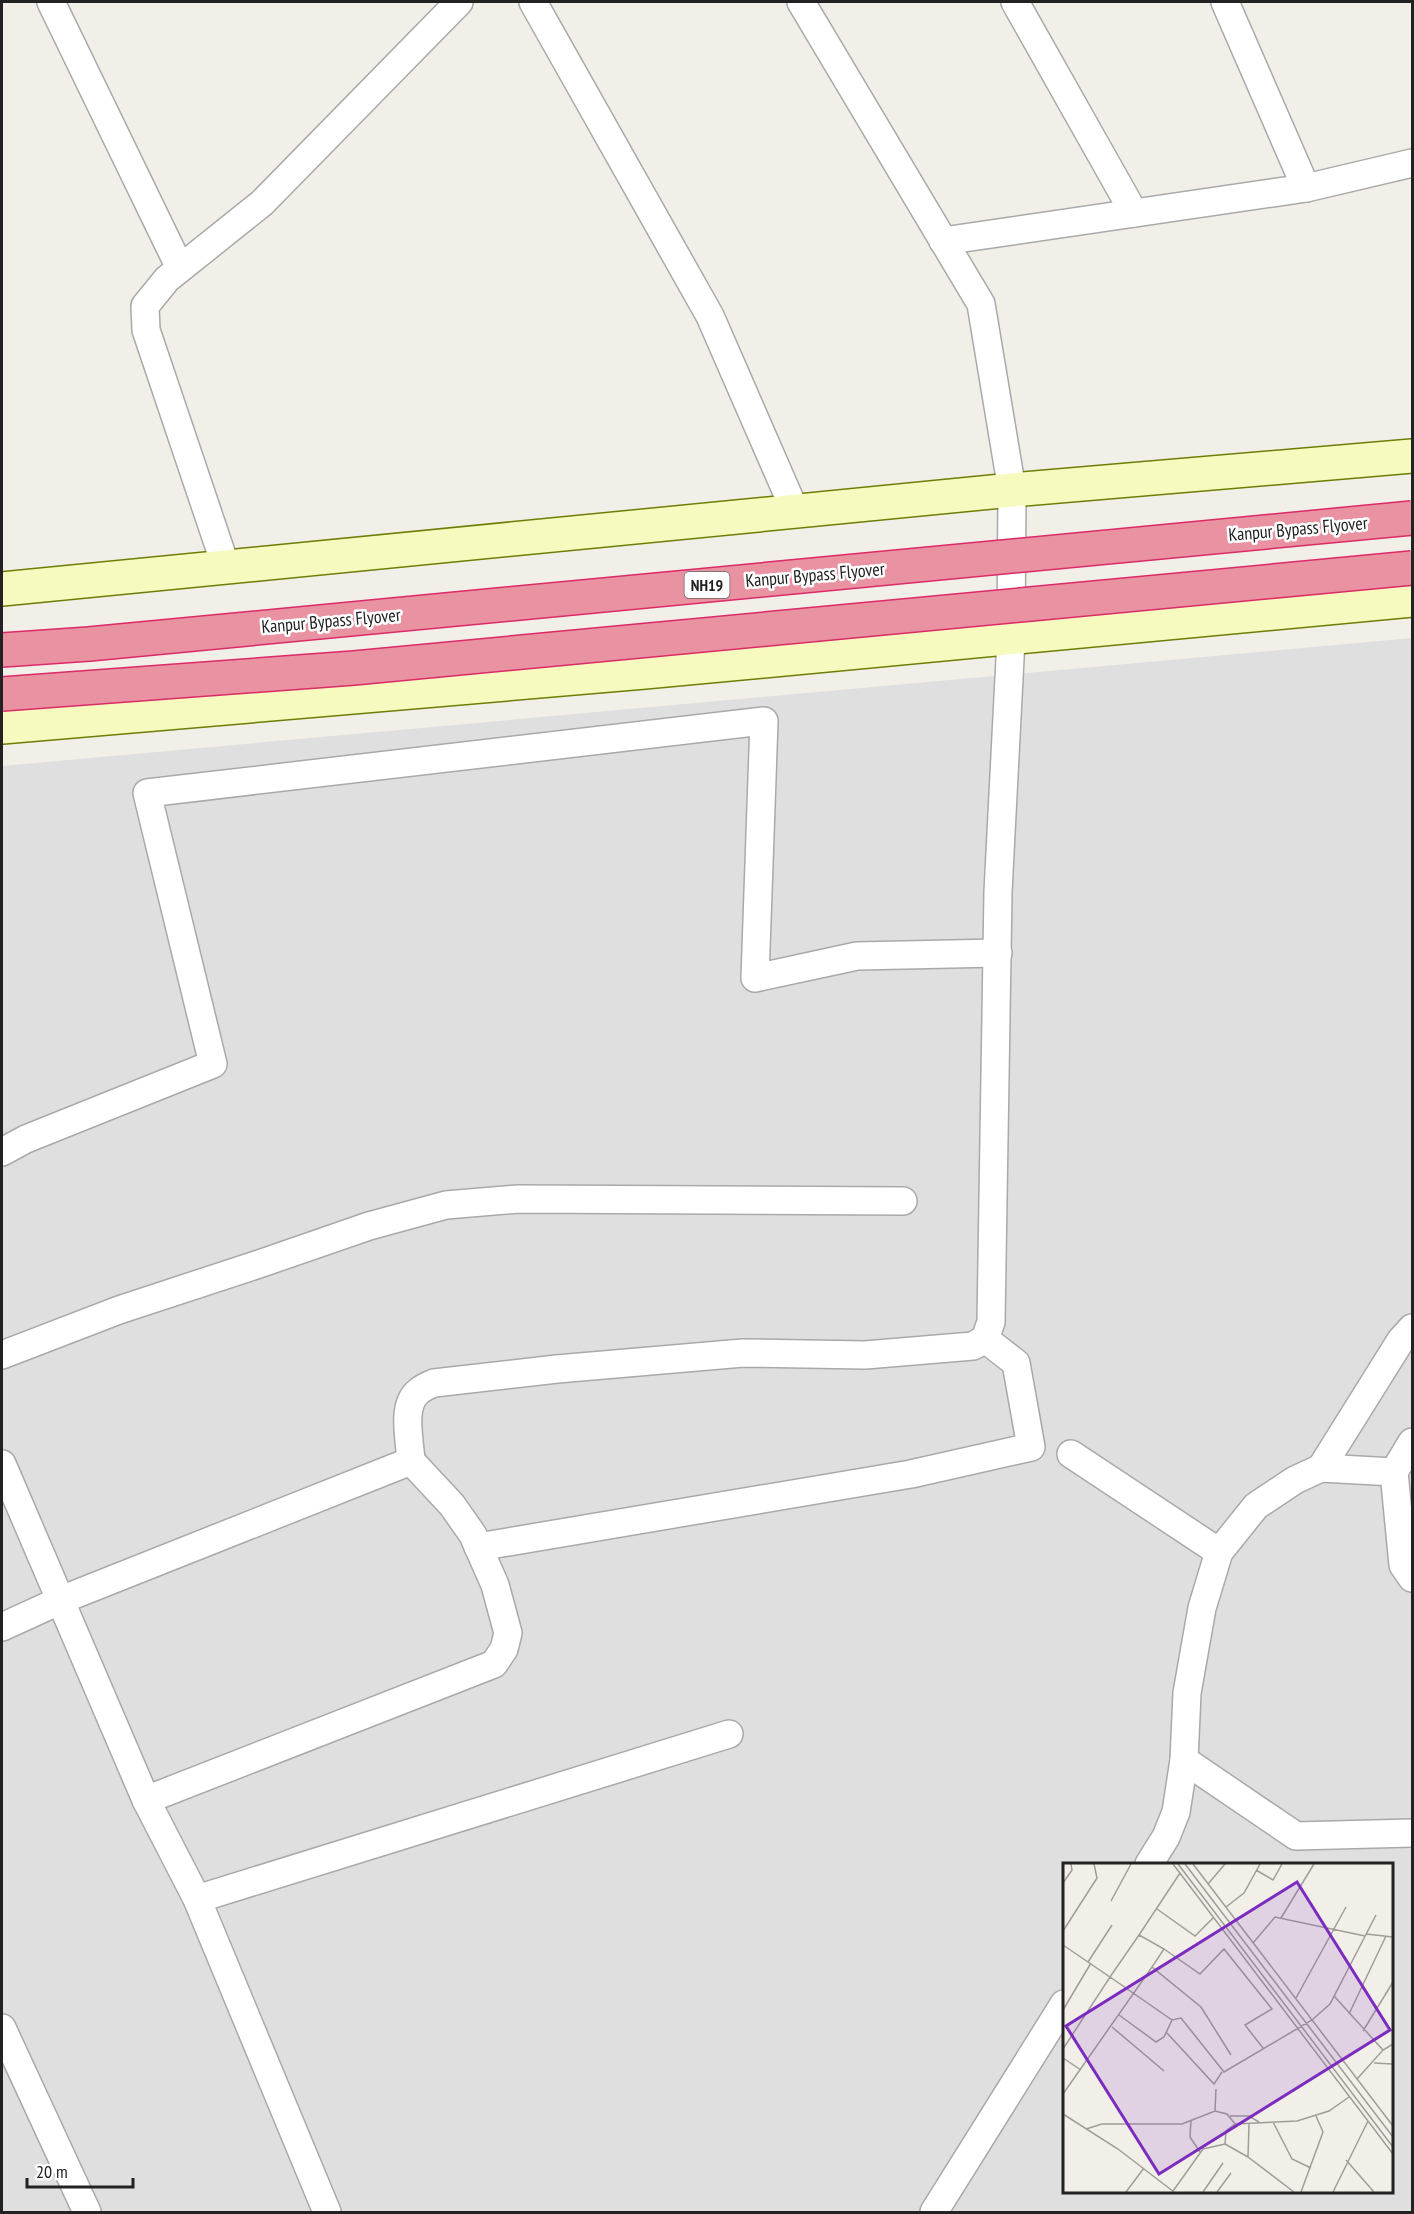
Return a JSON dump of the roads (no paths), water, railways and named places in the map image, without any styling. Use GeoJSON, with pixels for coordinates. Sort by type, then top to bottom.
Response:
{"type":"FeatureCollection","features":[{"type":"Feature","properties":{"kind":"highway","name":"Kanpur Bypass Flyover"},"geometry":{"type":"LineString","coordinates":[[2,650],[1413,518]]}},
{"type":"Feature","properties":{"kind":"highway"},"geometry":{"type":"LineString","coordinates":[[2,694],[366,667],[1413,568]]}},
{"type":"Feature","properties":{"kind":"main road"},"geometry":{"type":"LineString","coordinates":[[2,589],[1012,490],[1413,456]]}},
{"type":"Feature","properties":{"kind":"main road"},"geometry":{"type":"LineString","coordinates":[[2,727],[1011,639],[1413,600]]}},
{"type":"Feature","properties":{"kind":"street"},"geometry":{"type":"LineString","coordinates":[[51,2],[180,268]]}},
{"type":"Feature","properties":{"kind":"street"},"geometry":{"type":"LineString","coordinates":[[226,567],[146,330],[145,306],[167,279],[262,203],[459,2]]}},
{"type":"Feature","properties":{"kind":"street"},"geometry":{"type":"LineString","coordinates":[[533,2],[710,316],[795,511]]}},
{"type":"Feature","properties":{"kind":"street"},"geometry":{"type":"LineString","coordinates":[[146,1800],[494,1664],[504,1649],[508,1633],[495,1585],[478,1547],[452,1505],[411,1461],[408,1415],[417,1392],[434,1383],[557,1369],[743,1353],[865,1355],[973,1346],[985,1339],[991,1322],[998,892],[1011,639],[1012,490],[981,304],[801,2]]}},
{"type":"Feature","properties":{"kind":"street"},"geometry":{"type":"LineString","coordinates":[[1015,2],[1134,213]]}},
{"type":"Feature","properties":{"kind":"street"},"geometry":{"type":"LineString","coordinates":[[1225,2],[1306,188]]}},
{"type":"Feature","properties":{"kind":"street"},"geometry":{"type":"LineString","coordinates":[[943,241],[1306,188],[1413,163]]}},
{"type":"Feature","properties":{"kind":"street"},"geometry":{"type":"LineString","coordinates":[[2,1152],[26,1139],[213,1064],[147,793],[764,721],[755,978],[857,956],[998,953]]}},
{"type":"Feature","properties":{"kind":"street"},"geometry":{"type":"LineString","coordinates":[[2,1355],[118,1310],[369,1226],[446,1205],[518,1200],[903,1201]]}},
{"type":"Feature","properties":{"kind":"street"},"geometry":{"type":"LineString","coordinates":[[1322,1468],[1401,1340],[1413,1328]]}},
{"type":"Feature","properties":{"kind":"street"},"geometry":{"type":"LineString","coordinates":[[478,1547],[911,1474],[1031,1447],[1016,1363],[985,1339]]}},
{"type":"Feature","properties":{"kind":"street"},"geometry":{"type":"LineString","coordinates":[[1413,1443],[1394,1472],[1403,1565],[1413,1578]]}},
{"type":"Feature","properties":{"kind":"street"},"geometry":{"type":"LineString","coordinates":[[1071,1454],[1219,1552]]}},
{"type":"Feature","properties":{"kind":"street"},"geometry":{"type":"LineString","coordinates":[[2,1627],[61,1600],[411,1461]]}},
{"type":"Feature","properties":{"kind":"street"},"geometry":{"type":"LineString","coordinates":[[2,1464],[146,1800],[198,1899],[327,2212]]}},
{"type":"Feature","properties":{"kind":"street"},"geometry":{"type":"LineString","coordinates":[[1150,1863],[1166,1837],[1176,1812],[1184,1760],[1187,1693],[1202,1608],[1219,1552],[1256,1506],[1295,1480],[1322,1468],[1394,1472]]}},
{"type":"Feature","properties":{"kind":"street"},"geometry":{"type":"LineString","coordinates":[[198,1899],[729,1734]]}},
{"type":"Feature","properties":{"kind":"street"},"geometry":{"type":"LineString","coordinates":[[1184,1760],[1296,1836],[1413,1833]]}},
{"type":"Feature","properties":{"kind":"street"},"geometry":{"type":"LineString","coordinates":[[934,2212],[1063,2007]]}},
{"type":"Feature","properties":{"kind":"street"},"geometry":{"type":"LineString","coordinates":[[2,2028],[87,2212]]}}]}
